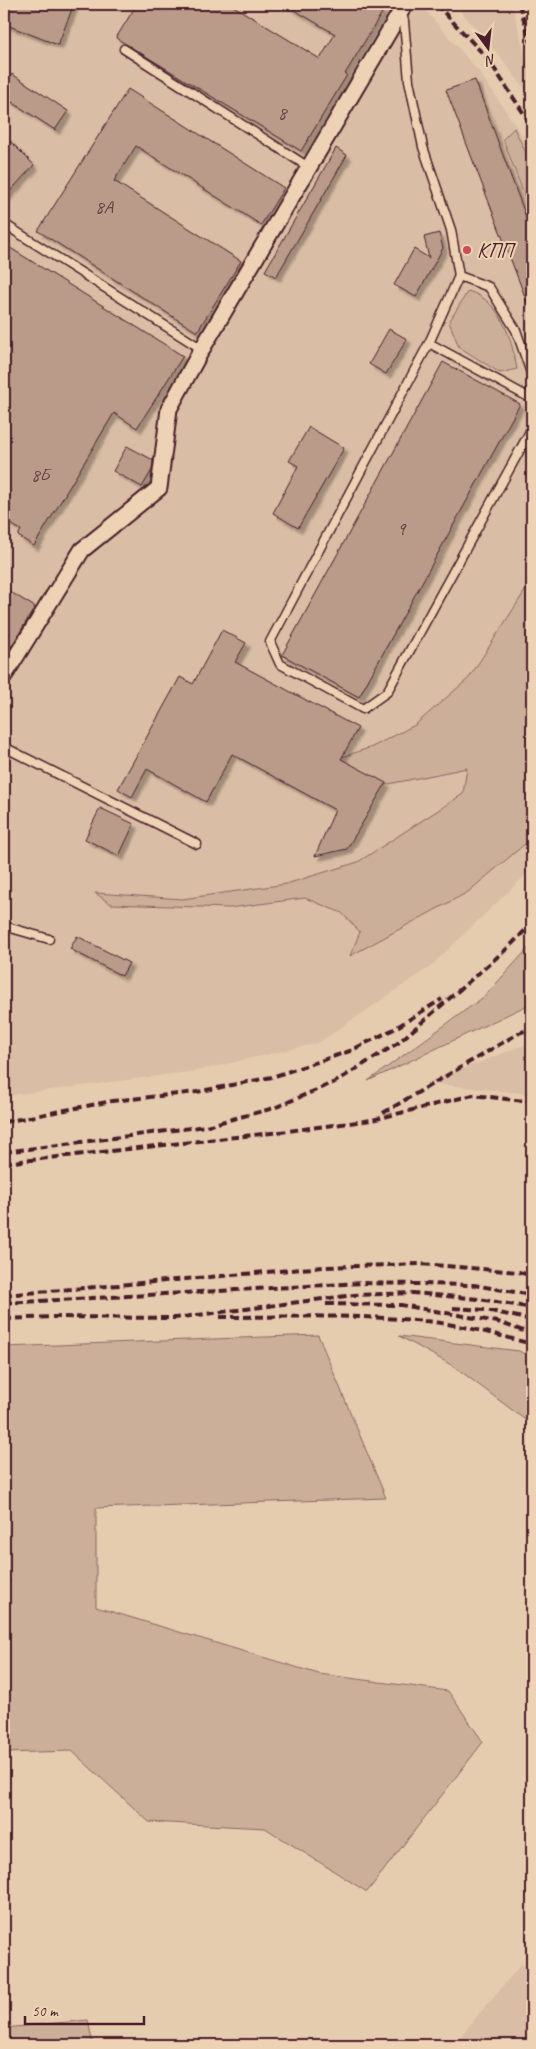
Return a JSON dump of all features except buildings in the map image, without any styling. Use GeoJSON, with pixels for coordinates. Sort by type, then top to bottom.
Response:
{"type":"FeatureCollection","features":[{"type":"Feature","properties":{"kind":"street"},"geometry":{"type":"LineString","coordinates":[[4,676],[82,550],[159,488],[169,409],[202,349],[310,168],[402,8]]}},
{"type":"Feature","properties":{"kind":"lane"},"geometry":{"type":"LineString","coordinates":[[402,8],[409,81],[423,147],[451,230],[459,276],[429,344],[270,642],[280,664],[363,709],[387,692],[532,428]]}},
{"type":"Feature","properties":{"kind":"lane"},"geometry":{"type":"LineString","coordinates":[[124,49],[310,168]]}},
{"type":"Feature","properties":{"kind":"lane"},"geometry":{"type":"LineString","coordinates":[[4,224],[202,349]]}},
{"type":"Feature","properties":{"kind":"lane"},"geometry":{"type":"LineString","coordinates":[[459,276],[489,287],[516,330],[532,376]]}},
{"type":"Feature","properties":{"kind":"lane"},"geometry":{"type":"LineString","coordinates":[[429,344],[532,399]]}},
{"type":"Feature","properties":{"kind":"lane"},"geometry":{"type":"LineString","coordinates":[[4,747],[197,844]]}},
{"type":"Feature","properties":{"kind":"lane"},"geometry":{"type":"LineString","coordinates":[[4,926],[49,939]]}},
{"type":"Feature","properties":{"kind":"shaded area"},"geometry":{"type":"Polygon","coordinates":[[[4,4],[420,4],[480,73],[532,150],[532,869],[430,967],[318,1043],[196,1071],[4,1096],[4,4]]]}},
{"type":"Feature","properties":{"kind":"shaded area"},"geometry":{"type":"Polygon","coordinates":[[[454,4],[512,4],[532,82],[532,99],[500,56],[454,4]]]}},
{"type":"Feature","properties":{"kind":"shaded area"},"geometry":{"type":"Polygon","coordinates":[[[514,128],[532,165],[532,216],[503,139],[514,128]]]}},
{"type":"Feature","properties":{"kind":"shaded area"},"geometry":{"type":"Polygon","coordinates":[[[468,291],[480,296],[497,312],[508,333],[517,369],[500,373],[459,347],[449,322],[468,291]]]}},
{"type":"Feature","properties":{"kind":"shaded area"},"geometry":{"type":"Polygon","coordinates":[[[532,580],[532,838],[468,892],[350,956],[360,932],[342,913],[305,898],[229,908],[111,904],[95,893],[182,899],[286,884],[358,862],[463,794],[467,768],[379,786],[336,759],[372,747],[415,725],[469,678],[532,580]]]}},
{"type":"Feature","properties":{"kind":"shaded area"},"geometry":{"type":"Polygon","coordinates":[[[532,944],[532,1003],[368,1081],[485,996],[532,944]]]}},
{"type":"Feature","properties":{"kind":"shaded area"},"geometry":{"type":"Polygon","coordinates":[[[532,1042],[532,1094],[426,1083],[532,1042]]]}},
{"type":"Feature","properties":{"kind":"shaded area"},"geometry":{"type":"Polygon","coordinates":[[[318,1335],[386,1498],[96,1508],[96,1607],[319,1674],[448,1691],[483,1742],[367,1892],[265,1828],[149,1822],[72,1751],[4,1753],[4,1590],[11,1581],[4,1576],[4,1347],[318,1335]]]}},
{"type":"Feature","properties":{"kind":"shaded area"},"geometry":{"type":"Polygon","coordinates":[[[399,1336],[519,1351],[532,1358],[532,1425],[455,1367],[399,1336]]]}},
{"type":"Feature","properties":{"kind":"shaded area"},"geometry":{"type":"Polygon","coordinates":[[[521,1964],[532,1972],[532,2045],[453,2045],[521,1964]]]}},
{"type":"Feature","properties":{"kind":"shaded area"},"geometry":{"type":"Polygon","coordinates":[[[88,2020],[93,2045],[4,2045],[4,2028],[88,2020]]]}},
{"type":"Feature","properties":{"kind":"railway"},"geometry":{"type":"LineString","coordinates":[[436,4],[488,59],[532,126]]}},
{"type":"Feature","properties":{"kind":"railway"},"geometry":{"type":"LineString","coordinates":[[519,4],[532,46]]}},
{"type":"Feature","properties":{"kind":"railway"},"geometry":{"type":"LineString","coordinates":[[4,1152],[206,1126],[274,1108],[335,1082],[398,1043],[510,946],[532,923]]}},
{"type":"Feature","properties":{"kind":"railway"},"geometry":{"type":"LineString","coordinates":[[4,1122],[112,1101],[197,1092],[272,1077],[350,1051],[394,1029],[442,999]]}},
{"type":"Feature","properties":{"kind":"railway"},"geometry":{"type":"LineString","coordinates":[[383,1113],[519,1033],[532,1028]]}},
{"type":"Feature","properties":{"kind":"railway"},"geometry":{"type":"LineString","coordinates":[[4,1163],[372,1120],[473,1095],[532,1102]]}},
{"type":"Feature","properties":{"kind":"railway"},"geometry":{"type":"LineString","coordinates":[[4,1295],[324,1267],[421,1264],[519,1272],[532,1276]]}},
{"type":"Feature","properties":{"kind":"railway"},"geometry":{"type":"LineString","coordinates":[[4,1303],[362,1283],[474,1285],[532,1295]]}},
{"type":"Feature","properties":{"kind":"railway"},"geometry":{"type":"LineString","coordinates":[[4,1319],[52,1317],[175,1318],[354,1295],[413,1293],[479,1299],[532,1308]]}},
{"type":"Feature","properties":{"kind":"railway"},"geometry":{"type":"LineString","coordinates":[[326,1304],[401,1305],[498,1322],[532,1334]]}},
{"type":"Feature","properties":{"kind":"railway"},"geometry":{"type":"LineString","coordinates":[[453,1308],[486,1310],[532,1320]]}},
{"type":"Feature","properties":{"kind":"railway"},"geometry":{"type":"LineString","coordinates":[[220,1317],[348,1317],[438,1322],[532,1344]]}},
{"type":"Feature","properties":{"kind":"place","name":"КПП"},"geometry":{"type":"Point","coordinates":[467,250]}}]}
